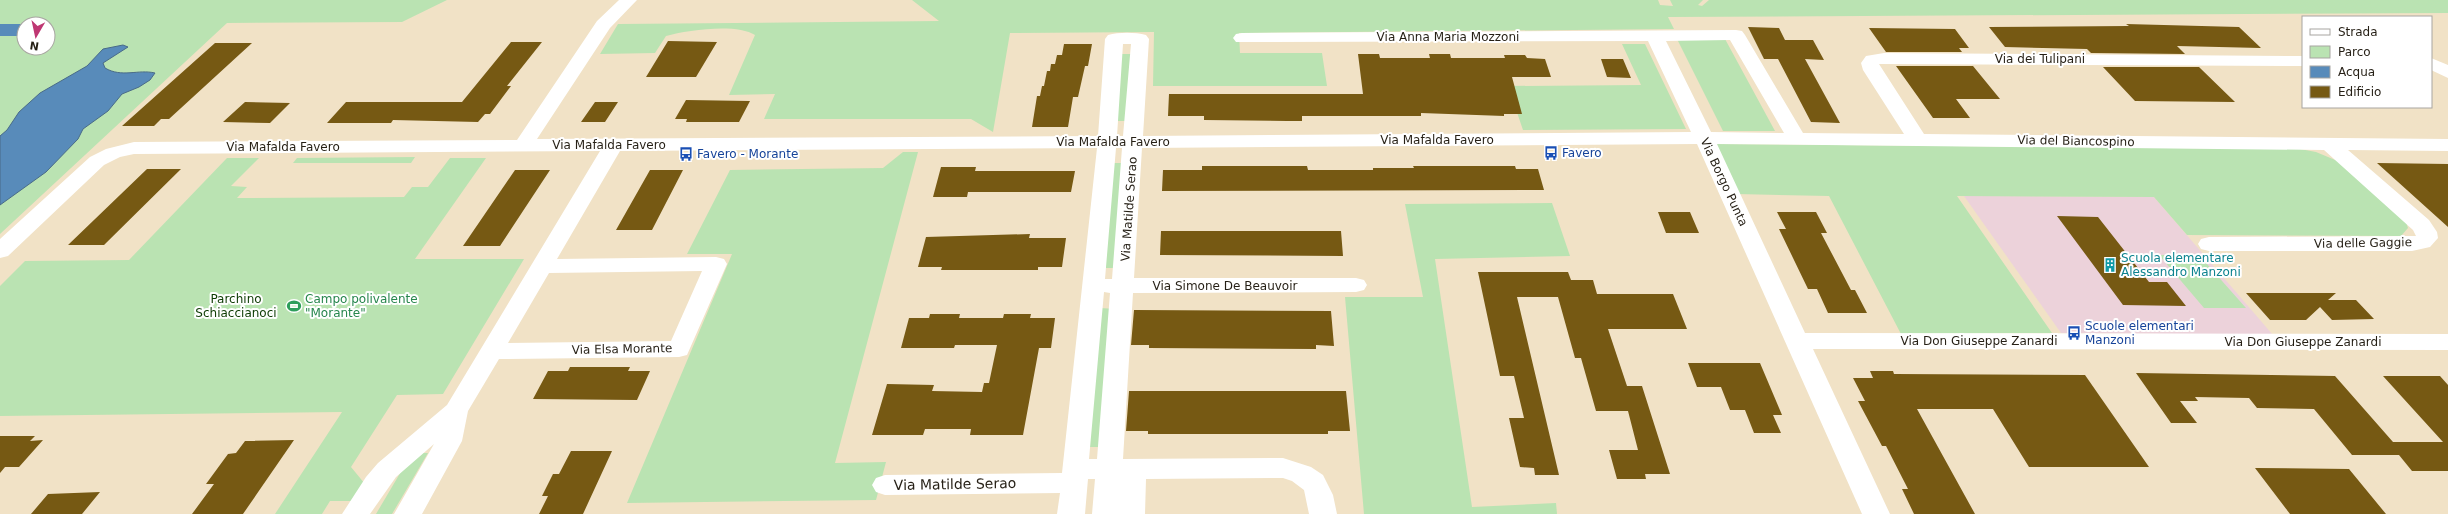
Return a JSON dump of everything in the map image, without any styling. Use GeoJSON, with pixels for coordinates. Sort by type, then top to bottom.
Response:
{"type":"FeatureCollection","features":[{"type":"Feature","properties":{"kind":"street"},"geometry":{"type":"LineString","coordinates":[[523,146],[603,25],[629,0]]}},
{"type":"Feature","properties":{"kind":"street"},"geometry":{"type":"LineString","coordinates":[[1654,35],[1736,34],[1797,139]]}},
{"type":"Feature","properties":{"kind":"street","name":"Via Anna Maria Mozzoni"},"geometry":{"type":"LineString","coordinates":[[1242,38],[1654,35]]}},
{"type":"Feature","properties":{"kind":"street","name":"Via Borgo Punta"},"geometry":{"type":"LineString","coordinates":[[1654,35],[1704,138],[1876,514]]}},
{"type":"Feature","properties":{"kind":"street","name":"Via Matilde Serao"},"geometry":{"type":"LineString","coordinates":[[1071,514],[1107,142],[1114,39],[1140,39],[1123,286],[1121,469],[1131,514]]}},
{"type":"Feature","properties":{"kind":"street","name":"Via dei Tulipani"},"geometry":{"type":"LineString","coordinates":[[1918,140],[1872,70],[1870,63],[1872,60],[1891,58],[2302,61]]}},
{"type":"Feature","properties":{"kind":"street"},"geometry":{"type":"LineString","coordinates":[[2432,64],[2448,72]]}},
{"type":"Feature","properties":{"kind":"street","name":"Via Mafalda Favero"},"geometry":{"type":"LineString","coordinates":[[0,251],[76,180],[102,158],[120,150],[134,148],[1704,138]]}},
{"type":"Feature","properties":{"kind":"street","name":"Via del Biancospino"},"geometry":{"type":"LineString","coordinates":[[1704,138],[2448,145]]}},
{"type":"Feature","properties":{"kind":"street","name":"Via delle Gaggie"},"geometry":{"type":"LineString","coordinates":[[2209,244],[2412,244],[2422,242],[2427,238],[2426,232],[2421,225],[2329,144]]}},
{"type":"Feature","properties":{"kind":"street"},"geometry":{"type":"LineString","coordinates":[[408,514],[449,441],[456,411],[614,146]]}},
{"type":"Feature","properties":{"kind":"street","name":"Via Elsa Morante"},"geometry":{"type":"LineString","coordinates":[[492,351],[679,349],[716,264],[542,266]]}},
{"type":"Feature","properties":{"kind":"street","name":"Via Simone De Beauvoir"},"geometry":{"type":"LineString","coordinates":[[1093,286],[1356,285]]}},
{"type":"Feature","properties":{"kind":"street","name":"Via Don Giuseppe Zanardi"},"geometry":{"type":"LineString","coordinates":[[1797,341],[2448,342]]}},
{"type":"Feature","properties":{"kind":"street"},"geometry":{"type":"LineString","coordinates":[[356,514],[375,484],[387,470],[456,411]]}},
{"type":"Feature","properties":{"kind":"street"},"geometry":{"type":"LineString","coordinates":[[1074,476],[1121,469],[1271,467],[1295,471],[1311,479],[1316,484],[1321,495],[1323,514]]}},
{"type":"Feature","properties":{"kind":"street","name":"Via Matilde Serao"},"geometry":{"type":"LineString","coordinates":[[1106,514],[1121,469]]}},
{"type":"Feature","properties":{"kind":"street","name":"Via Matilde Serao"},"geometry":{"type":"LineString","coordinates":[[885,485],[1074,476]]}},
{"type":"Feature","properties":{"kind":"shaded area"},"geometry":{"type":"Polygon","coordinates":[[[1964,196],[2154,197],[2273,335],[2061,333],[1964,196]]]}},
{"type":"Feature","properties":{"kind":"green space"},"geometry":{"type":"Polygon","coordinates":[[[0,0],[447,0],[402,22],[227,23],[0,234],[0,0]]]}},
{"type":"Feature","properties":{"kind":"green space"},"geometry":{"type":"Polygon","coordinates":[[[912,0],[1658,0],[1660,5],[1673,6],[1670,0],[1703,0],[1698,5],[1702,6],[1709,0],[2448,0],[2448,13],[1668,17],[1674,29],[1239,33],[1240,53],[1322,53],[1327,86],[1153,86],[1154,32],[1010,33],[993,132],[971,119],[764,119],[775,94],[729,95],[755,35],[747,31],[724,28],[686,32],[666,36],[655,53],[600,54],[618,24],[939,21],[912,0]]]}},
{"type":"Feature","properties":{"kind":"green space"},"geometry":{"type":"Polygon","coordinates":[[[1677,39],[1725,39],[1775,131],[1723,131],[1677,39]]]}},
{"type":"Feature","properties":{"kind":"green space"},"geometry":{"type":"Polygon","coordinates":[[[1622,44],[1645,44],[1686,129],[1523,130],[1508,86],[1641,85],[1622,44]]]}},
{"type":"Feature","properties":{"kind":"green space"},"geometry":{"type":"Polygon","coordinates":[[[1119,54],[1131,54],[1128,121],[1114,121],[1119,54]]]}},
{"type":"Feature","properties":{"kind":"green space"},"geometry":{"type":"Polygon","coordinates":[[[1714,144],[2300,149],[2316,152],[2340,162],[2405,219],[2408,228],[2401,236],[2187,235],[2154,197],[1957,196],[2052,333],[1901,334],[1829,196],[1736,194],[1714,144]]]}},
{"type":"Feature","properties":{"kind":"green space"},"geometry":{"type":"Polygon","coordinates":[[[903,152],[918,152],[835,463],[886,462],[876,500],[627,503],[732,254],[687,254],[730,170],[883,168],[903,152]]]}},
{"type":"Feature","properties":{"kind":"green space"},"geometry":{"type":"Polygon","coordinates":[[[415,157],[411,163],[293,163],[297,158],[415,157]]]}},
{"type":"Feature","properties":{"kind":"green space","name":"Parchino Schiaccianoci"},"geometry":{"type":"Polygon","coordinates":[[[227,158],[259,158],[231,186],[247,187],[237,198],[404,197],[412,187],[428,187],[450,158],[486,158],[415,259],[524,259],[443,394],[397,395],[351,467],[365,484],[355,501],[330,501],[322,514],[275,514],[342,412],[0,416],[0,286],[25,261],[129,260],[227,158]]]}},
{"type":"Feature","properties":{"kind":"green space"},"geometry":{"type":"Polygon","coordinates":[[[1113,163],[1128,163],[1119,268],[1103,268],[1113,163]]]}},
{"type":"Feature","properties":{"kind":"green space"},"geometry":{"type":"Polygon","coordinates":[[[1552,203],[1570,256],[1435,259],[1472,507],[1556,503],[1557,514],[1364,514],[1345,297],[1423,297],[1405,204],[1552,203]]]}},
{"type":"Feature","properties":{"kind":"green space"},"geometry":{"type":"Polygon","coordinates":[[[2159,255],[2199,255],[2246,308],[2204,308],[2159,255]]]}},
{"type":"Feature","properties":{"kind":"green space"},"geometry":{"type":"Polygon","coordinates":[[[1100,308],[1116,309],[1105,447],[1086,447],[1100,308]]]}},
{"type":"Feature","properties":{"kind":"green space"},"geometry":{"type":"Polygon","coordinates":[[[412,453],[428,453],[392,514],[376,514],[412,453]]]}},
{"type":"Feature","properties":{"kind":"water"},"geometry":{"type":"Polygon","coordinates":[[[123,45],[128,47],[103,63],[105,68],[111,71],[124,73],[155,73],[150,80],[139,87],[122,94],[108,111],[83,129],[78,139],[46,172],[0,205],[0,136],[7,130],[19,112],[40,93],[87,66],[103,49],[123,45]]]}},
{"type":"Feature","properties":{"kind":"building"},"geometry":{"type":"Polygon","coordinates":[[[2126,24],[2239,27],[2261,48],[2177,46],[2185,54],[2091,53],[2087,49],[2005,47],[1989,27],[2129,26],[2126,24]]]}},
{"type":"Feature","properties":{"kind":"building"},"geometry":{"type":"Polygon","coordinates":[[[1748,27],[1779,28],[1785,40],[1813,40],[1824,60],[1805,59],[1840,123],[1811,122],[1778,59],[1764,59],[1748,27]]]}},
{"type":"Feature","properties":{"kind":"building"},"geometry":{"type":"Polygon","coordinates":[[[1869,28],[1955,29],[1969,48],[1959,48],[1962,52],[1886,52],[1869,28]]]}},
{"type":"Feature","properties":{"kind":"building"},"geometry":{"type":"Polygon","coordinates":[[[668,41],[717,42],[696,77],[646,77],[668,41]]]}},
{"type":"Feature","properties":{"kind":"building"},"geometry":{"type":"Polygon","coordinates":[[[511,42],[542,42],[507,86],[511,86],[490,114],[485,114],[478,122],[393,120],[391,123],[327,123],[346,102],[462,102],[511,42]]]}},
{"type":"Feature","properties":{"kind":"building"},"geometry":{"type":"Polygon","coordinates":[[[215,43],[252,43],[169,119],[161,119],[154,126],[122,126],[215,43]]]}},
{"type":"Feature","properties":{"kind":"building"},"geometry":{"type":"Polygon","coordinates":[[[1064,44],[1092,44],[1088,66],[1085,66],[1078,97],[1073,97],[1068,127],[1032,127],[1037,96],[1040,96],[1047,71],[1050,71],[1051,64],[1055,64],[1057,55],[1062,55],[1064,44]]]}},
{"type":"Feature","properties":{"kind":"building"},"geometry":{"type":"Polygon","coordinates":[[[1358,54],[1379,54],[1380,58],[1430,58],[1429,54],[1450,54],[1451,58],[1505,58],[1504,55],[1525,55],[1527,58],[1545,59],[1551,77],[1512,77],[1522,114],[1504,114],[1504,116],[1421,113],[1421,116],[1302,116],[1302,121],[1287,121],[1204,120],[1204,116],[1168,116],[1169,94],[1363,94],[1358,54]]]}},
{"type":"Feature","properties":{"kind":"building"},"geometry":{"type":"Polygon","coordinates":[[[1601,59],[1623,59],[1631,78],[1607,77],[1601,59]]]}},
{"type":"Feature","properties":{"kind":"building"},"geometry":{"type":"Polygon","coordinates":[[[1896,66],[1973,66],[2000,99],[1956,99],[1970,118],[1933,118],[1896,66]]]}},
{"type":"Feature","properties":{"kind":"building"},"geometry":{"type":"Polygon","coordinates":[[[2103,67],[2199,67],[2235,102],[2135,101],[2103,67]]]}},
{"type":"Feature","properties":{"kind":"building"},"geometry":{"type":"Polygon","coordinates":[[[686,100],[750,101],[739,122],[686,122],[687,119],[675,119],[686,100]]]}},
{"type":"Feature","properties":{"kind":"building"},"geometry":{"type":"Polygon","coordinates":[[[245,102],[290,103],[270,123],[223,122],[245,102]]]}},
{"type":"Feature","properties":{"kind":"building"},"geometry":{"type":"Polygon","coordinates":[[[595,102],[618,102],[605,122],[581,122],[595,102]]]}},
{"type":"Feature","properties":{"kind":"building"},"geometry":{"type":"Polygon","coordinates":[[[2377,163],[2448,164],[2448,227],[2377,163]]]}},
{"type":"Feature","properties":{"kind":"building"},"geometry":{"type":"Polygon","coordinates":[[[1202,166],[1307,166],[1308,170],[1373,170],[1373,168],[1414,168],[1413,166],[1515,166],[1516,169],[1538,169],[1544,190],[1162,191],[1163,170],[1202,170],[1202,166]]]}},
{"type":"Feature","properties":{"kind":"building"},"geometry":{"type":"Polygon","coordinates":[[[941,167],[976,167],[975,171],[1075,171],[1071,192],[968,192],[967,197],[933,197],[941,167]]]}},
{"type":"Feature","properties":{"kind":"building"},"geometry":{"type":"Polygon","coordinates":[[[147,169],[181,169],[104,245],[68,245],[147,169]]]}},
{"type":"Feature","properties":{"kind":"building"},"geometry":{"type":"Polygon","coordinates":[[[515,170],[550,170],[500,246],[463,246],[515,170]]]}},
{"type":"Feature","properties":{"kind":"building"},"geometry":{"type":"Polygon","coordinates":[[[650,170],[683,170],[652,230],[616,230],[650,170]]]}},
{"type":"Feature","properties":{"kind":"building"},"geometry":{"type":"Polygon","coordinates":[[[1658,212],[1690,212],[1699,233],[1666,233],[1658,212]]]}},
{"type":"Feature","properties":{"kind":"building"},"geometry":{"type":"Polygon","coordinates":[[[1777,212],[1816,212],[1827,233],[1821,233],[1851,290],[1855,290],[1867,313],[1828,313],[1817,289],[1808,289],[1779,229],[1786,229],[1777,212]]]}},
{"type":"Feature","properties":{"kind":"building","name":"Scuola elementare Alessandro Manzoni"},"geometry":{"type":"Polygon","coordinates":[[[2057,216],[2098,217],[2149,282],[2167,282],[2186,306],[2123,305],[2057,216]]]}},
{"type":"Feature","properties":{"kind":"building"},"geometry":{"type":"Polygon","coordinates":[[[1161,231],[1341,231],[1343,256],[1160,255],[1161,231]]]}},
{"type":"Feature","properties":{"kind":"building"},"geometry":{"type":"Polygon","coordinates":[[[1030,234],[1029,238],[1066,238],[1062,267],[1038,267],[1038,270],[941,270],[942,267],[918,267],[926,237],[1030,234]]]}},
{"type":"Feature","properties":{"kind":"building"},"geometry":{"type":"Polygon","coordinates":[[[1478,272],[1568,272],[1571,280],[1593,280],[1597,294],[1673,294],[1687,329],[1608,329],[1627,386],[1642,386],[1670,474],[1645,474],[1646,479],[1617,479],[1609,450],[1638,450],[1628,411],[1596,411],[1581,358],[1575,358],[1558,297],[1517,297],[1559,475],[1535,475],[1534,468],[1520,467],[1509,418],[1524,418],[1514,376],[1500,376],[1478,272]]]}},
{"type":"Feature","properties":{"kind":"building"},"geometry":{"type":"Polygon","coordinates":[[[2246,293],[2336,293],[2328,300],[2356,300],[2374,319],[2332,320],[2320,307],[2306,320],[2270,320],[2246,293]]]}},
{"type":"Feature","properties":{"kind":"building"},"geometry":{"type":"Polygon","coordinates":[[[1134,310],[1331,311],[1334,346],[1316,345],[1316,349],[1149,348],[1149,345],[1131,345],[1134,310]]]}},
{"type":"Feature","properties":{"kind":"building"},"geometry":{"type":"Polygon","coordinates":[[[930,314],[960,314],[959,318],[1003,318],[1004,314],[1031,314],[1030,318],[1055,318],[1051,348],[1039,348],[1023,435],[970,435],[971,429],[925,429],[923,435],[872,435],[887,384],[934,385],[932,391],[982,392],[984,383],[989,383],[997,345],[955,345],[954,348],[901,348],[909,318],[929,318],[930,314]]]}},
{"type":"Feature","properties":{"kind":"building"},"geometry":{"type":"Polygon","coordinates":[[[1688,363],[1760,363],[1782,415],[1773,415],[1781,433],[1754,433],[1745,410],[1730,410],[1721,387],[1697,387],[1688,363]]]}},
{"type":"Feature","properties":{"kind":"building"},"geometry":{"type":"Polygon","coordinates":[[[570,367],[630,367],[628,371],[650,371],[637,400],[533,399],[548,371],[568,371],[570,367]]]}},
{"type":"Feature","properties":{"kind":"building"},"geometry":{"type":"Polygon","coordinates":[[[1870,371],[1893,371],[1894,374],[2085,375],[2149,467],[2029,467],[1993,409],[1917,409],[1975,514],[1914,514],[1902,489],[1908,489],[1886,446],[1882,446],[1858,401],[1865,401],[1853,378],[1873,378],[1870,371]]]}},
{"type":"Feature","properties":{"kind":"building"},"geometry":{"type":"Polygon","coordinates":[[[2136,373],[2335,376],[2393,442],[2443,442],[2383,376],[2440,376],[2448,385],[2448,471],[2412,471],[2399,455],[2352,455],[2314,409],[2257,408],[2249,398],[2195,397],[2198,401],[2180,401],[2197,423],[2171,423],[2136,373]]]}},
{"type":"Feature","properties":{"kind":"building"},"geometry":{"type":"Polygon","coordinates":[[[1129,391],[1346,391],[1350,431],[1328,431],[1328,434],[1148,434],[1148,431],[1126,431],[1129,391]]]}},
{"type":"Feature","properties":{"kind":"building"},"geometry":{"type":"Polygon","coordinates":[[[0,436],[35,436],[30,441],[43,440],[19,467],[5,467],[0,473],[0,436]]]}},
{"type":"Feature","properties":{"kind":"building"},"geometry":{"type":"Polygon","coordinates":[[[294,440],[243,514],[192,514],[214,484],[206,484],[228,454],[236,453],[245,441],[294,440]]]}},
{"type":"Feature","properties":{"kind":"building"},"geometry":{"type":"Polygon","coordinates":[[[571,451],[612,451],[583,514],[539,514],[548,496],[542,496],[553,474],[559,474],[571,451]]]}},
{"type":"Feature","properties":{"kind":"building"},"geometry":{"type":"Polygon","coordinates":[[[2255,468],[2349,469],[2386,514],[2290,514],[2255,468]]]}},
{"type":"Feature","properties":{"kind":"building"},"geometry":{"type":"Polygon","coordinates":[[[100,492],[82,514],[31,514],[48,494],[100,492]]]}},
{"type":"Feature","properties":{"kind":"waterway"},"geometry":{"type":"LineString","coordinates":[[0,30],[16,30]]}},
{"type":"Feature","properties":{"kind":"place","name":"Favero"},"geometry":{"type":"Point","coordinates":[1551,153]}},
{"type":"Feature","properties":{"kind":"place","name":"Favero - Morante"},"geometry":{"type":"Point","coordinates":[686,154]}},
{"type":"Feature","properties":{"kind":"place","name":"Scuola elementare Alessandro Manzoni"},"geometry":{"type":"Point","coordinates":[2110,265]}},
{"type":"Feature","properties":{"kind":"place","name":"Campo polivalente \"Morante\""},"geometry":{"type":"Point","coordinates":[294,306]}},
{"type":"Feature","properties":{"kind":"place","name":"Scuole elementari Manzoni"},"geometry":{"type":"Point","coordinates":[2074,333]}}]}
